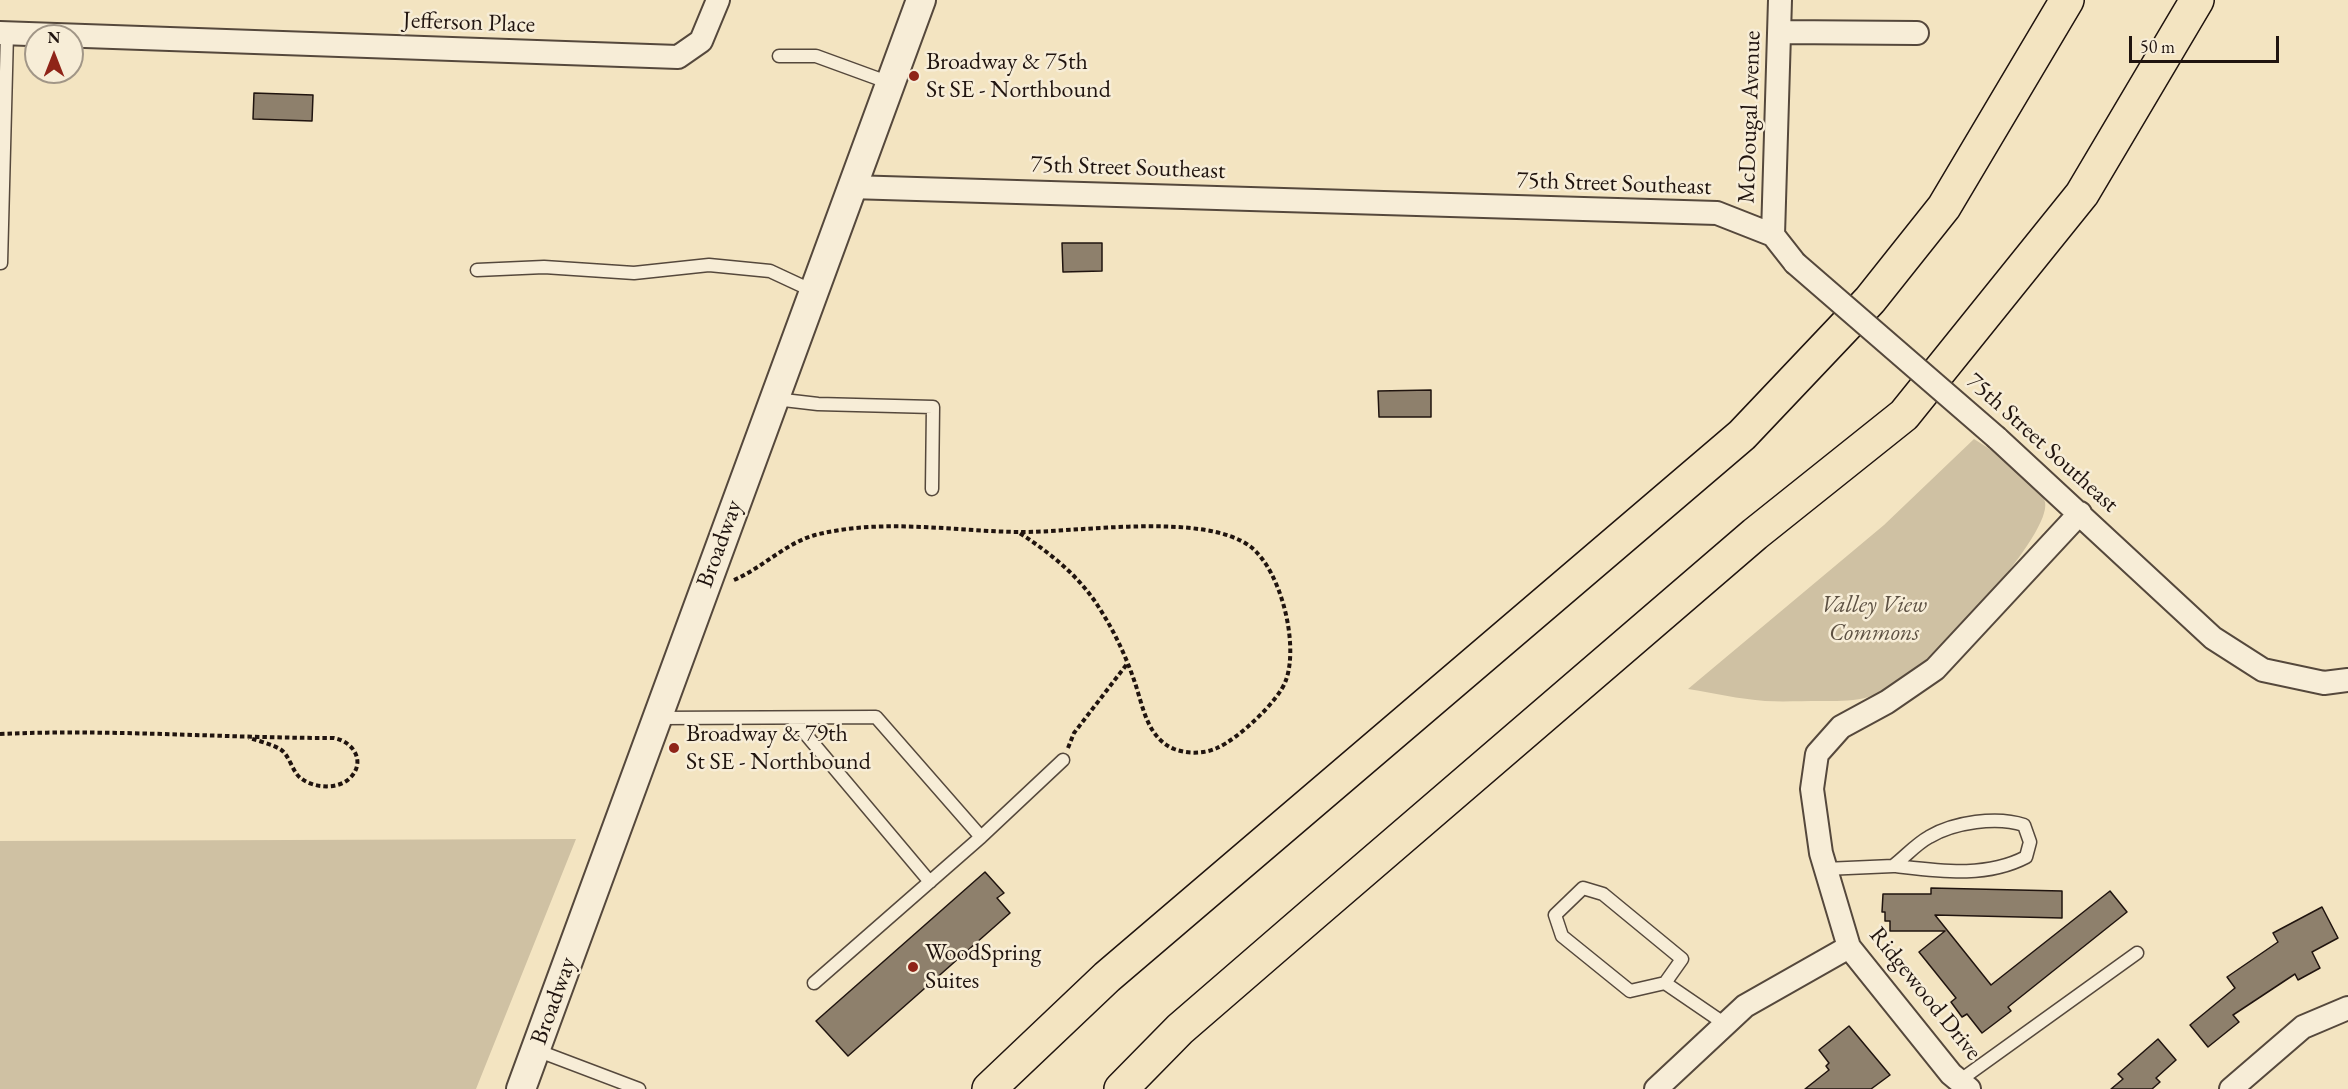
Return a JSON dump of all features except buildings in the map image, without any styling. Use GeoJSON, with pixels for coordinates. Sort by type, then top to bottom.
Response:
{"type":"FeatureCollection","features":[{"type":"Feature","properties":{"kind":"highway"},"geometry":{"type":"LineString","coordinates":[[988,1089],[1107,977],[1742,435],[1870,300],[1944,207],[2067,0]]}},
{"type":"Feature","properties":{"kind":"highway"},"geometry":{"type":"LineString","coordinates":[[1121,1089],[1180,1029],[1313,914],[1755,534],[1904,415],[2082,194],[2197,0]]}},
{"type":"Feature","properties":{"kind":"street","name":"Jefferson Place"},"geometry":{"type":"LineString","coordinates":[[4,33],[678,57],[701,41],[718,0]]}},
{"type":"Feature","properties":{"kind":"street","name":"Broadway"},"geometry":{"type":"LineString","coordinates":[[521,1089],[850,187],[921,0]]}},
{"type":"Feature","properties":{"kind":"street","name":"McDougal Avenue"},"geometry":{"type":"LineString","coordinates":[[1773,235],[1780,0]]}},
{"type":"Feature","properties":{"kind":"street"},"geometry":{"type":"LineString","coordinates":[[1780,32],[1917,33]]}},
{"type":"Feature","properties":{"kind":"street","name":"75th Street Southeast"},"geometry":{"type":"LineString","coordinates":[[850,187],[1717,213],[1773,235],[1795,263],[1997,438],[2213,638],[2264,670],[2324,682],[2348,680]]}},
{"type":"Feature","properties":{"kind":"street","name":"Ridgewood Drive"},"geometry":{"type":"LineString","coordinates":[[1964,1085],[1849,947],[1825,869],[1812,789],[1817,754],[1841,728],[1887,702],[1935,669],[2080,513]]}},
{"type":"Feature","properties":{"kind":"street"},"geometry":{"type":"LineString","coordinates":[[1656,1089],[1745,1006],[1849,947]]}},
{"type":"Feature","properties":{"kind":"street"},"geometry":{"type":"LineString","coordinates":[[2231,1089],[2303,1027],[2348,1008]]}},
{"type":"Feature","properties":{"kind":"lane"},"geometry":{"type":"LineString","coordinates":[[1,263],[4,33]]}},
{"type":"Feature","properties":{"kind":"lane"},"geometry":{"type":"LineString","coordinates":[[779,56],[816,56],[890,83]]}},
{"type":"Feature","properties":{"kind":"lane"},"geometry":{"type":"LineString","coordinates":[[477,270],[544,267],[634,273],[709,266],[771,271],[813,291]]}},
{"type":"Feature","properties":{"kind":"lane"},"geometry":{"type":"LineString","coordinates":[[773,398],[818,404],[933,407],[932,489]]}},
{"type":"Feature","properties":{"kind":"lane"},"geometry":{"type":"LineString","coordinates":[[657,718],[876,717],[981,837]]}},
{"type":"Feature","properties":{"kind":"lane"},"geometry":{"type":"LineString","coordinates":[[792,718],[930,882]]}},
{"type":"Feature","properties":{"kind":"lane"},"geometry":{"type":"LineString","coordinates":[[814,983],[981,837],[1063,760]]}},
{"type":"Feature","properties":{"kind":"lane"},"geometry":{"type":"LineString","coordinates":[[1825,869],[1893,866],[1965,872],[2009,866],[2026,857],[2030,842],[2024,825],[2009,820],[1974,822],[1930,836],[1893,866]]}},
{"type":"Feature","properties":{"kind":"lane"},"geometry":{"type":"LineString","coordinates":[[1665,983],[1682,959],[1603,894],[1583,888],[1555,915],[1562,936],[1630,991],[1665,983],[1725,1024]]}},
{"type":"Feature","properties":{"kind":"lane"},"geometry":{"type":"LineString","coordinates":[[1964,1085],[2137,953]]}},
{"type":"Feature","properties":{"kind":"lane"},"geometry":{"type":"LineString","coordinates":[[536,1050],[639,1089]]}},
{"type":"Feature","properties":{"kind":"path"},"geometry":{"type":"LineString","coordinates":[[702,593],[755,570],[786,549],[813,536],[860,528],[942,526],[1018,532],[1120,526],[1216,532],[1250,546],[1266,563],[1276,584],[1289,628],[1291,664],[1286,682],[1272,701],[1246,727],[1216,748],[1195,754],[1173,748],[1155,735],[1142,711],[1127,663],[1114,633],[1075,576],[1041,546],[1018,532]]}},
{"type":"Feature","properties":{"kind":"path"},"geometry":{"type":"LineString","coordinates":[[1063,760],[1074,733],[1127,663]]}},
{"type":"Feature","properties":{"kind":"path"},"geometry":{"type":"LineString","coordinates":[[0,734],[150,732],[249,738],[346,740],[354,749],[356,768],[350,778],[338,785],[322,786],[301,779],[282,750],[249,738]]}},
{"type":"Feature","properties":{"kind":"green space","name":"Valley View Commons"},"geometry":{"type":"Polygon","coordinates":[[[1974,439],[2015,467],[2041,493],[2045,502],[2042,518],[2014,565],[1969,618],[1927,660],[1894,685],[1854,700],[1765,701],[1688,689],[1884,525],[1974,439]]]}},
{"type":"Feature","properties":{"kind":"green space"},"geometry":{"type":"Polygon","coordinates":[[[576,839],[476,1089],[0,1089],[0,841],[576,839]]]}},
{"type":"Feature","properties":{"kind":"place","name":"Broadway & 75th St SE - Northbound"},"geometry":{"type":"Point","coordinates":[914,76]}},
{"type":"Feature","properties":{"kind":"place","name":"Broadway & 79th St SE - Northbound"},"geometry":{"type":"Point","coordinates":[674,748]}},
{"type":"Feature","properties":{"kind":"place","name":"WoodSpring Suites"},"geometry":{"type":"Point","coordinates":[913,967]}}]}
